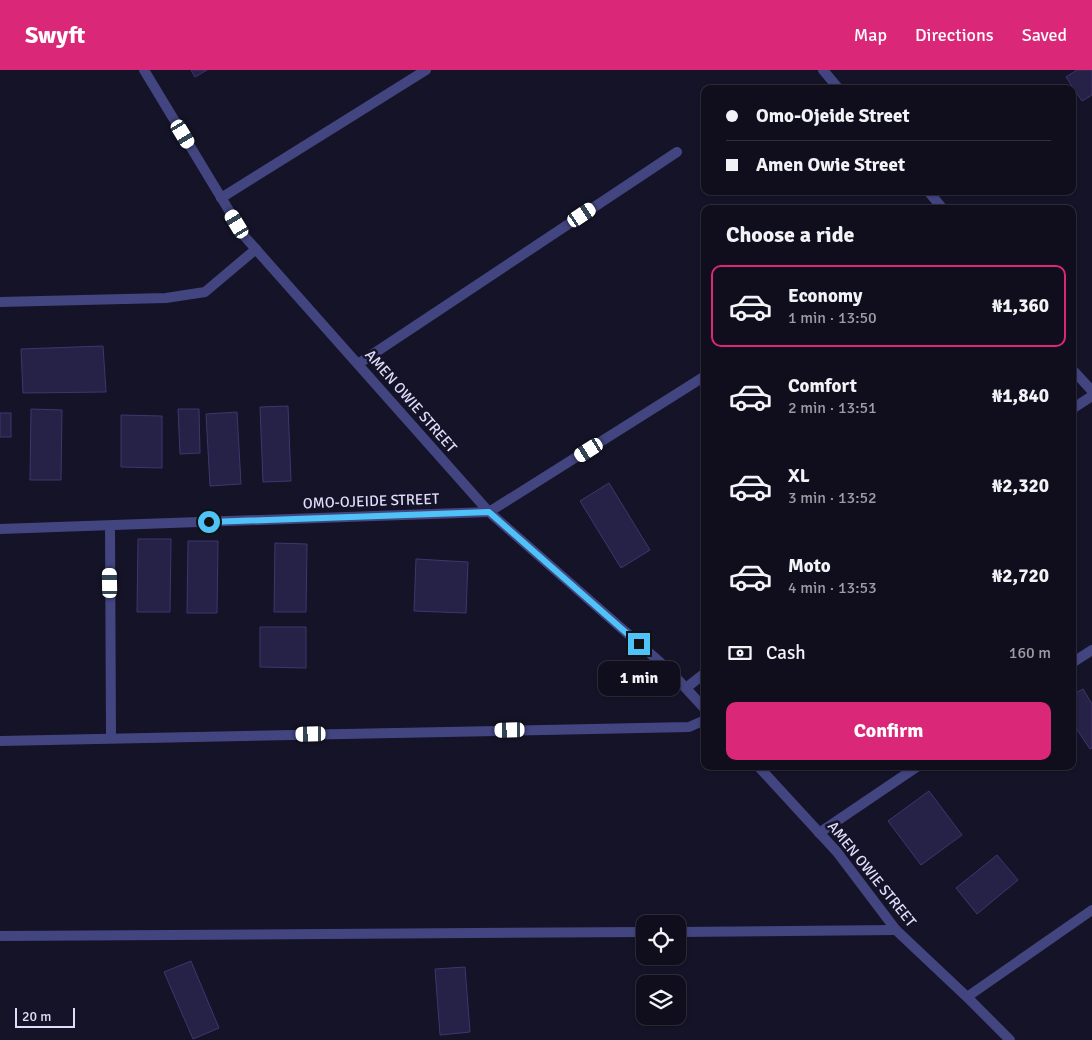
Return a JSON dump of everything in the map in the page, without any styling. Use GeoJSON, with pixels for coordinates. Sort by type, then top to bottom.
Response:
{"type":"FeatureCollection","features":[{"type":"Feature","properties":{"kind":"street","name":"AMEN OWIE STREET"},"geometry":{"type":"LineString","coordinates":[[144,70],[245,237],[489,512],[669,670],[701,705]]}},
{"type":"Feature","properties":{"kind":"street"},"geometry":{"type":"LineString","coordinates":[[222,198],[426,70]]}},
{"type":"Feature","properties":{"kind":"street"},"geometry":{"type":"LineString","coordinates":[[823,70],[836,85]]}},
{"type":"Feature","properties":{"kind":"street"},"geometry":{"type":"LineString","coordinates":[[358,364],[677,152]]}},
{"type":"Feature","properties":{"kind":"street"},"geometry":{"type":"LineString","coordinates":[[932,195],[940,205]]}},
{"type":"Feature","properties":{"kind":"street"},"geometry":{"type":"LineString","coordinates":[[0,302],[166,298],[205,292],[256,249]]}},
{"type":"Feature","properties":{"kind":"street"},"geometry":{"type":"LineString","coordinates":[[1076,373],[1092,391]]}},
{"type":"Feature","properties":{"kind":"street"},"geometry":{"type":"LineString","coordinates":[[489,512],[701,379]]}},
{"type":"Feature","properties":{"kind":"street"},"geometry":{"type":"LineString","coordinates":[[1076,406],[1092,396]]}},
{"type":"Feature","properties":{"kind":"street","name":"OMO-OJEIDE STREET"},"geometry":{"type":"LineString","coordinates":[[0,529],[489,512]]}},
{"type":"Feature","properties":{"kind":"street"},"geometry":{"type":"LineString","coordinates":[[110,526],[111,738]]}},
{"type":"Feature","properties":{"kind":"street"},"geometry":{"type":"LineString","coordinates":[[1076,660],[1092,650]]}},
{"type":"Feature","properties":{"kind":"street"},"geometry":{"type":"LineString","coordinates":[[686,688],[701,676]]}},
{"type":"Feature","properties":{"kind":"street"},"geometry":{"type":"LineString","coordinates":[[0,741],[689,727],[701,722]]}},
{"type":"Feature","properties":{"kind":"street","name":"AMEN OWIE STREET"},"geometry":{"type":"LineString","coordinates":[[762,770],[837,852],[896,930],[1010,1040]]}},
{"type":"Feature","properties":{"kind":"street"},"geometry":{"type":"LineString","coordinates":[[819,832],[912,770]]}},
{"type":"Feature","properties":{"kind":"street"},"geometry":{"type":"LineString","coordinates":[[967,997],[1092,910]]}},
{"type":"Feature","properties":{"kind":"street"},"geometry":{"type":"LineString","coordinates":[[686,932],[896,930]]}},
{"type":"Feature","properties":{"kind":"street"},"geometry":{"type":"LineString","coordinates":[[0,936],[636,932]]}},
{"type":"Feature","properties":{"kind":"building"},"geometry":{"type":"Polygon","coordinates":[[[191,70],[207,70],[195,77],[191,70]]]}},
{"type":"Feature","properties":{"kind":"building"},"geometry":{"type":"Polygon","coordinates":[[[1077,70],[1092,70],[1092,95],[1082,101],[1076,92],[1076,85],[1071,85],[1066,77],[1077,70]]]}},
{"type":"Feature","properties":{"kind":"building"},"geometry":{"type":"Polygon","coordinates":[[[103,346],[106,392],[23,393],[21,349],[103,346]]]}},
{"type":"Feature","properties":{"kind":"building"},"geometry":{"type":"Polygon","coordinates":[[[288,406],[291,481],[263,482],[260,407],[288,406]]]}},
{"type":"Feature","properties":{"kind":"building"},"geometry":{"type":"Polygon","coordinates":[[[31,409],[62,410],[61,480],[30,480],[31,409]]]}},
{"type":"Feature","properties":{"kind":"building"},"geometry":{"type":"Polygon","coordinates":[[[178,409],[199,409],[200,453],[180,454],[178,409]]]}},
{"type":"Feature","properties":{"kind":"building"},"geometry":{"type":"Polygon","coordinates":[[[237,412],[241,484],[210,486],[206,414],[237,412]]]}},
{"type":"Feature","properties":{"kind":"building"},"geometry":{"type":"Polygon","coordinates":[[[0,413],[11,413],[11,437],[0,437],[0,413]]]}},
{"type":"Feature","properties":{"kind":"building"},"geometry":{"type":"Polygon","coordinates":[[[121,415],[162,416],[162,468],[121,467],[121,415]]]}},
{"type":"Feature","properties":{"kind":"building"},"geometry":{"type":"Polygon","coordinates":[[[609,483],[650,550],[621,568],[580,501],[609,483]]]}},
{"type":"Feature","properties":{"kind":"building"},"geometry":{"type":"Polygon","coordinates":[[[138,539],[171,539],[170,612],[137,612],[138,539]]]}},
{"type":"Feature","properties":{"kind":"building"},"geometry":{"type":"Polygon","coordinates":[[[188,541],[218,541],[217,613],[187,613],[188,541]]]}},
{"type":"Feature","properties":{"kind":"building"},"geometry":{"type":"Polygon","coordinates":[[[275,543],[307,544],[306,612],[274,612],[275,543]]]}},
{"type":"Feature","properties":{"kind":"building"},"geometry":{"type":"Polygon","coordinates":[[[416,559],[468,562],[466,613],[414,611],[416,559]]]}},
{"type":"Feature","properties":{"kind":"building"},"geometry":{"type":"Polygon","coordinates":[[[260,627],[306,627],[306,668],[260,667],[260,627]]]}},
{"type":"Feature","properties":{"kind":"building"},"geometry":{"type":"Polygon","coordinates":[[[1083,689],[1092,704],[1092,748],[1090,749],[1076,728],[1076,693],[1083,689]]]}},
{"type":"Feature","properties":{"kind":"building"},"geometry":{"type":"Polygon","coordinates":[[[929,791],[962,835],[921,865],[888,821],[929,791]]]}},
{"type":"Feature","properties":{"kind":"building"},"geometry":{"type":"Polygon","coordinates":[[[997,855],[1018,880],[977,914],[956,888],[997,855]]]}},
{"type":"Feature","properties":{"kind":"building"},"geometry":{"type":"Polygon","coordinates":[[[191,961],[219,1028],[193,1039],[164,972],[191,961]]]}},
{"type":"Feature","properties":{"kind":"building"},"geometry":{"type":"Polygon","coordinates":[[[465,967],[470,1032],[440,1035],[435,969],[465,967]]]}},
{"type":"Feature","properties":{"kind":"route"},"geometry":{"type":"LineString","coordinates":[[209,522],[489,512],[639,644]]}}]}
